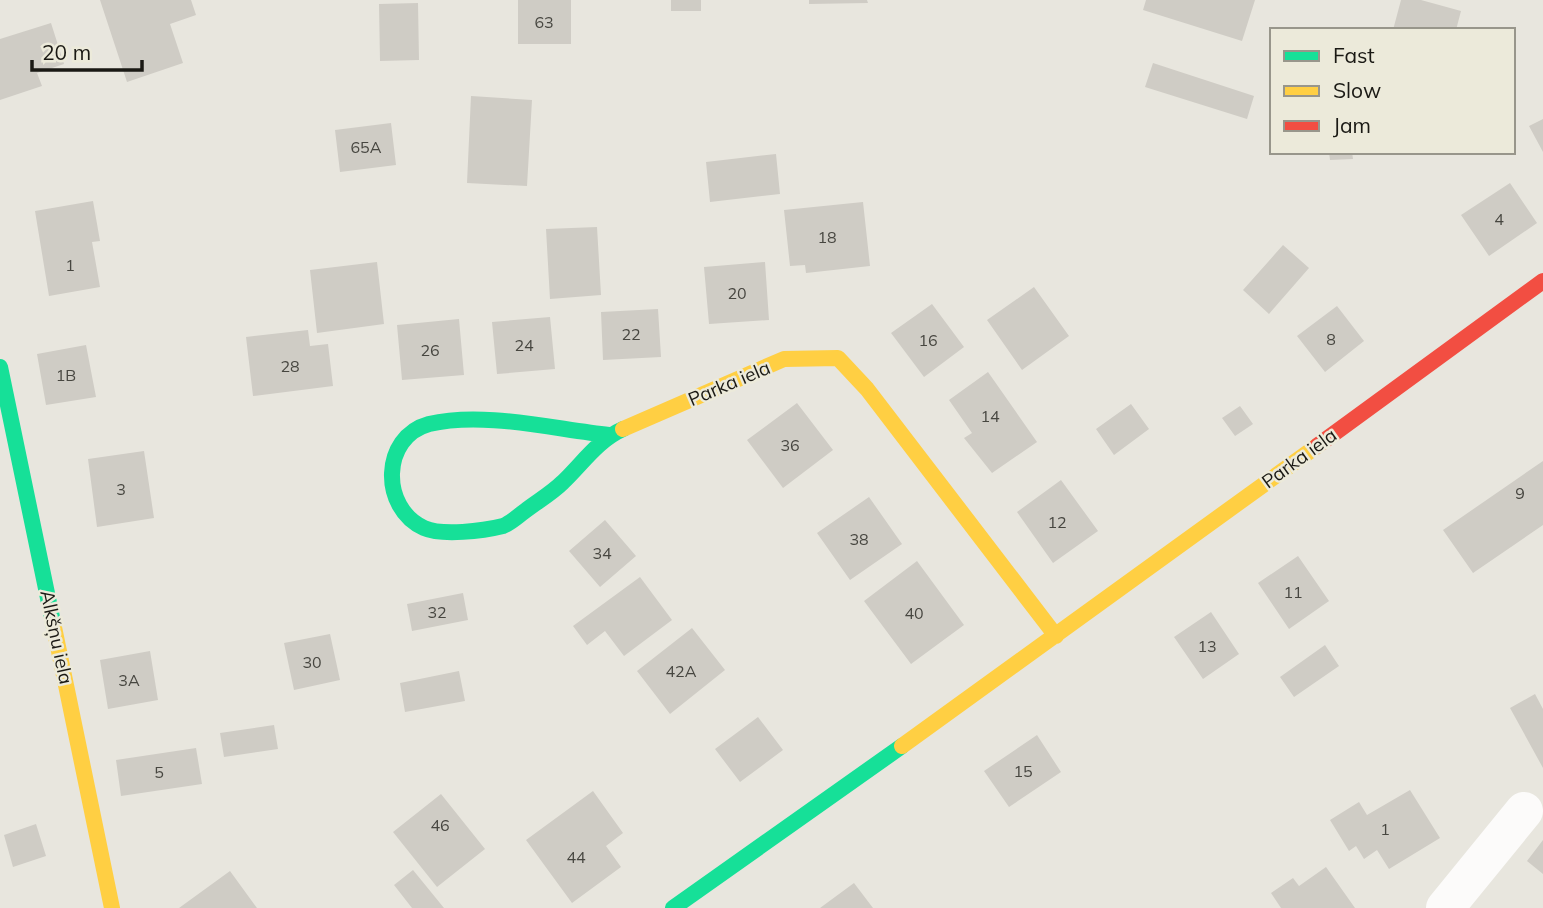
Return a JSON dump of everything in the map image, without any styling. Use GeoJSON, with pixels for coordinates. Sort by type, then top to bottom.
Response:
{"type":"FeatureCollection","features":[{"type":"Feature","properties":{"kind":"street","name":"Parka iela"},"geometry":{"type":"LineString","coordinates":[[673,908],[1056,636],[1543,281]]}},
{"type":"Feature","properties":{"kind":"street","name":"Parka iela"},"geometry":{"type":"LineString","coordinates":[[609,435],[463,418],[426,425],[405,435],[393,460],[392,488],[403,511],[424,528],[466,532],[506,525],[561,484],[609,435],[784,359],[838,358],[867,389],[1056,636]]}},
{"type":"Feature","properties":{"kind":"street","name":"Alkšņu iela"},"geometry":{"type":"LineString","coordinates":[[0,367],[112,908]]}},
{"type":"Feature","properties":{"kind":"street"},"geometry":{"type":"LineString","coordinates":[[1445,908],[1524,811]]}},
{"type":"Feature","properties":{"kind":"building"},"geometry":{"type":"Polygon","coordinates":[[[100,0],[191,0],[196,15],[170,24],[183,63],[127,82],[100,0]]]}},
{"type":"Feature","properties":{"kind":"building"},"geometry":{"type":"Polygon","coordinates":[[[518,0],[571,0],[571,44],[518,44],[518,0]]]}},
{"type":"Feature","properties":{"kind":"building"},"geometry":{"type":"Polygon","coordinates":[[[671,0],[701,0],[701,11],[671,11],[671,0]]]}},
{"type":"Feature","properties":{"kind":"building"},"geometry":{"type":"Polygon","coordinates":[[[809,0],[867,0],[868,3],[809,4],[809,0]]]}},
{"type":"Feature","properties":{"kind":"building"},"geometry":{"type":"Polygon","coordinates":[[[1146,0],[1255,0],[1242,41],[1143,10],[1146,0]]]}},
{"type":"Feature","properties":{"kind":"building"},"geometry":{"type":"Polygon","coordinates":[[[1401,0],[1421,0],[1461,11],[1457,28],[1394,28],[1401,0]]]}},
{"type":"Feature","properties":{"kind":"building"},"geometry":{"type":"Polygon","coordinates":[[[418,3],[419,60],[380,61],[379,4],[418,3]]]}},
{"type":"Feature","properties":{"kind":"building"},"geometry":{"type":"Polygon","coordinates":[[[51,23],[64,64],[37,73],[42,86],[0,100],[0,39],[51,23]]]}},
{"type":"Feature","properties":{"kind":"building"},"geometry":{"type":"Polygon","coordinates":[[[1153,63],[1254,96],[1247,119],[1145,87],[1153,63]]]}},
{"type":"Feature","properties":{"kind":"building"},"geometry":{"type":"Polygon","coordinates":[[[471,96],[532,100],[527,186],[467,183],[471,96]]]}},
{"type":"Feature","properties":{"kind":"building"},"geometry":{"type":"Polygon","coordinates":[[[1543,119],[1543,152],[1529,126],[1543,119]]]}},
{"type":"Feature","properties":{"kind":"building"},"geometry":{"type":"Polygon","coordinates":[[[391,123],[396,165],[340,172],[335,130],[391,123]]]}},
{"type":"Feature","properties":{"kind":"building"},"geometry":{"type":"Polygon","coordinates":[[[776,154],[780,194],[710,202],[706,162],[776,154]]]}},
{"type":"Feature","properties":{"kind":"building"},"geometry":{"type":"Polygon","coordinates":[[[1329,154],[1352,154],[1353,159],[1330,160],[1329,154]]]}},
{"type":"Feature","properties":{"kind":"building"},"geometry":{"type":"Polygon","coordinates":[[[1510,183],[1537,223],[1489,256],[1461,215],[1510,183]]]}},
{"type":"Feature","properties":{"kind":"building"},"geometry":{"type":"Polygon","coordinates":[[[93,201],[100,241],[92,242],[100,287],[49,296],[35,211],[93,201]]]}},
{"type":"Feature","properties":{"kind":"building"},"geometry":{"type":"Polygon","coordinates":[[[863,202],[870,266],[806,273],[805,265],[790,266],[784,210],[863,202]]]}},
{"type":"Feature","properties":{"kind":"building"},"geometry":{"type":"Polygon","coordinates":[[[597,227],[601,295],[550,299],[546,229],[597,227]]]}},
{"type":"Feature","properties":{"kind":"building"},"geometry":{"type":"Polygon","coordinates":[[[1283,245],[1309,268],[1269,314],[1243,290],[1283,245]]]}},
{"type":"Feature","properties":{"kind":"building"},"geometry":{"type":"Polygon","coordinates":[[[377,262],[384,324],[317,333],[310,270],[377,262]]]}},
{"type":"Feature","properties":{"kind":"building"},"geometry":{"type":"Polygon","coordinates":[[[765,262],[769,320],[709,324],[704,267],[765,262]]]}},
{"type":"Feature","properties":{"kind":"building"},"geometry":{"type":"Polygon","coordinates":[[[1034,287],[1069,336],[1022,370],[987,320],[1034,287]]]}},
{"type":"Feature","properties":{"kind":"building"},"geometry":{"type":"Polygon","coordinates":[[[932,304],[964,347],[924,377],[891,333],[932,304]]]}},
{"type":"Feature","properties":{"kind":"building"},"geometry":{"type":"Polygon","coordinates":[[[1337,306],[1364,341],[1325,372],[1297,336],[1337,306]]]}},
{"type":"Feature","properties":{"kind":"building"},"geometry":{"type":"Polygon","coordinates":[[[658,309],[661,357],[603,360],[601,312],[658,309]]]}},
{"type":"Feature","properties":{"kind":"building"},"geometry":{"type":"Polygon","coordinates":[[[550,317],[555,369],[497,374],[492,322],[550,317]]]}},
{"type":"Feature","properties":{"kind":"building"},"geometry":{"type":"Polygon","coordinates":[[[459,319],[464,375],[402,380],[397,325],[459,319]]]}},
{"type":"Feature","properties":{"kind":"building"},"geometry":{"type":"Polygon","coordinates":[[[308,330],[310,346],[328,344],[333,386],[253,396],[246,337],[308,330]]]}},
{"type":"Feature","properties":{"kind":"building"},"geometry":{"type":"Polygon","coordinates":[[[86,345],[96,397],[46,405],[37,354],[86,345]]]}},
{"type":"Feature","properties":{"kind":"building"},"geometry":{"type":"Polygon","coordinates":[[[988,372],[1037,442],[992,473],[964,438],[972,433],[949,400],[988,372]]]}},
{"type":"Feature","properties":{"kind":"building"},"geometry":{"type":"Polygon","coordinates":[[[797,403],[833,450],[783,488],[747,440],[797,403]]]}},
{"type":"Feature","properties":{"kind":"building"},"geometry":{"type":"Polygon","coordinates":[[[1131,404],[1149,429],[1114,455],[1096,429],[1131,404]]]}},
{"type":"Feature","properties":{"kind":"building"},"geometry":{"type":"Polygon","coordinates":[[[1240,406],[1253,424],[1235,436],[1222,418],[1240,406]]]}},
{"type":"Feature","properties":{"kind":"building"},"geometry":{"type":"Polygon","coordinates":[[[144,451],[154,518],[97,527],[88,459],[144,451]]]}},
{"type":"Feature","properties":{"kind":"building"},"geometry":{"type":"Polygon","coordinates":[[[1543,461],[1543,525],[1473,573],[1443,530],[1543,461]]]}},
{"type":"Feature","properties":{"kind":"building"},"geometry":{"type":"Polygon","coordinates":[[[1061,480],[1098,531],[1053,563],[1017,512],[1061,480]]]}},
{"type":"Feature","properties":{"kind":"building"},"geometry":{"type":"Polygon","coordinates":[[[869,497],[902,544],[850,580],[817,533],[869,497]]]}},
{"type":"Feature","properties":{"kind":"building"},"geometry":{"type":"Polygon","coordinates":[[[605,520],[636,556],[600,587],[569,551],[605,520]]]}},
{"type":"Feature","properties":{"kind":"building"},"geometry":{"type":"Polygon","coordinates":[[[1298,556],[1329,601],[1289,629],[1258,583],[1298,556]]]}},
{"type":"Feature","properties":{"kind":"building"},"geometry":{"type":"Polygon","coordinates":[[[917,561],[964,625],[911,664],[864,601],[917,561]]]}},
{"type":"Feature","properties":{"kind":"building"},"geometry":{"type":"Polygon","coordinates":[[[640,577],[672,620],[624,656],[605,631],[587,645],[573,626],[640,577]]]}},
{"type":"Feature","properties":{"kind":"building"},"geometry":{"type":"Polygon","coordinates":[[[463,593],[468,620],[412,631],[407,604],[463,593]]]}},
{"type":"Feature","properties":{"kind":"building"},"geometry":{"type":"Polygon","coordinates":[[[1211,612],[1239,654],[1203,679],[1174,637],[1211,612]]]}},
{"type":"Feature","properties":{"kind":"building"},"geometry":{"type":"Polygon","coordinates":[[[692,628],[725,670],[670,714],[637,671],[692,628]]]}},
{"type":"Feature","properties":{"kind":"building"},"geometry":{"type":"Polygon","coordinates":[[[330,634],[340,680],[294,690],[284,643],[330,634]]]}},
{"type":"Feature","properties":{"kind":"building"},"geometry":{"type":"Polygon","coordinates":[[[1325,645],[1339,666],[1294,697],[1280,677],[1325,645]]]}},
{"type":"Feature","properties":{"kind":"building"},"geometry":{"type":"Polygon","coordinates":[[[150,651],[158,700],[108,709],[100,660],[150,651]]]}},
{"type":"Feature","properties":{"kind":"building"},"geometry":{"type":"Polygon","coordinates":[[[459,671],[465,701],[405,712],[400,683],[459,671]]]}},
{"type":"Feature","properties":{"kind":"building"},"geometry":{"type":"Polygon","coordinates":[[[1535,694],[1543,709],[1543,768],[1510,708],[1535,694]]]}},
{"type":"Feature","properties":{"kind":"building"},"geometry":{"type":"Polygon","coordinates":[[[758,717],[783,750],[740,782],[715,749],[758,717]]]}},
{"type":"Feature","properties":{"kind":"building"},"geometry":{"type":"Polygon","coordinates":[[[274,725],[278,749],[224,757],[220,733],[274,725]]]}},
{"type":"Feature","properties":{"kind":"building"},"geometry":{"type":"Polygon","coordinates":[[[1037,735],[1061,772],[1009,807],[984,771],[1037,735]]]}},
{"type":"Feature","properties":{"kind":"building"},"geometry":{"type":"Polygon","coordinates":[[[196,748],[202,784],[121,796],[116,760],[196,748]]]}},
{"type":"Feature","properties":{"kind":"building"},"geometry":{"type":"Polygon","coordinates":[[[1410,790],[1440,838],[1389,869],[1377,850],[1364,859],[1356,846],[1349,851],[1330,820],[1359,802],[1367,815],[1410,790]]]}},
{"type":"Feature","properties":{"kind":"building"},"geometry":{"type":"Polygon","coordinates":[[[593,791],[623,833],[606,846],[621,867],[572,903],[526,840],[593,791]]]}},
{"type":"Feature","properties":{"kind":"building"},"geometry":{"type":"Polygon","coordinates":[[[441,794],[485,849],[437,887],[393,832],[441,794]]]}},
{"type":"Feature","properties":{"kind":"building"},"geometry":{"type":"Polygon","coordinates":[[[36,824],[46,856],[13,867],[4,835],[36,824]]]}},
{"type":"Feature","properties":{"kind":"building"},"geometry":{"type":"Polygon","coordinates":[[[1543,840],[1543,874],[1527,861],[1543,840]]]}},
{"type":"Feature","properties":{"kind":"building"},"geometry":{"type":"Polygon","coordinates":[[[1326,867],[1355,908],[1281,908],[1271,893],[1293,878],[1299,886],[1326,867]]]}},
{"type":"Feature","properties":{"kind":"building"},"geometry":{"type":"Polygon","coordinates":[[[413,870],[444,908],[412,908],[394,885],[413,870]]]}},
{"type":"Feature","properties":{"kind":"building"},"geometry":{"type":"Polygon","coordinates":[[[230,871],[257,908],[179,908],[230,871]]]}},
{"type":"Feature","properties":{"kind":"building"},"geometry":{"type":"Polygon","coordinates":[[[854,883],[873,908],[820,908],[854,883]]]}},
{"type":"Feature","properties":{"kind":"traffic: fast"},"geometry":{"type":"LineString","coordinates":[[0,367],[54,627]]}},
{"type":"Feature","properties":{"kind":"traffic: fast"},"geometry":{"type":"LineString","coordinates":[[609,435],[495,420],[450,420],[429,424],[413,431],[402,443],[395,457],[392,473],[394,490],[399,505],[410,518],[424,528],[452,532],[503,526],[554,490],[598,446],[623,429]]}},
{"type":"Feature","properties":{"kind":"traffic: fast"},"geometry":{"type":"LineString","coordinates":[[673,908],[902,746]]}},
{"type":"Feature","properties":{"kind":"traffic: slow"},"geometry":{"type":"LineString","coordinates":[[623,429],[784,359],[838,358],[867,389],[1056,636]]}},
{"type":"Feature","properties":{"kind":"traffic: slow"},"geometry":{"type":"LineString","coordinates":[[902,746],[1317,446]]}},
{"type":"Feature","properties":{"kind":"traffic: slow"},"geometry":{"type":"LineString","coordinates":[[54,627],[112,908]]}},
{"type":"Feature","properties":{"kind":"traffic: jam"},"geometry":{"type":"LineString","coordinates":[[1317,446],[1543,281]]}}]}
